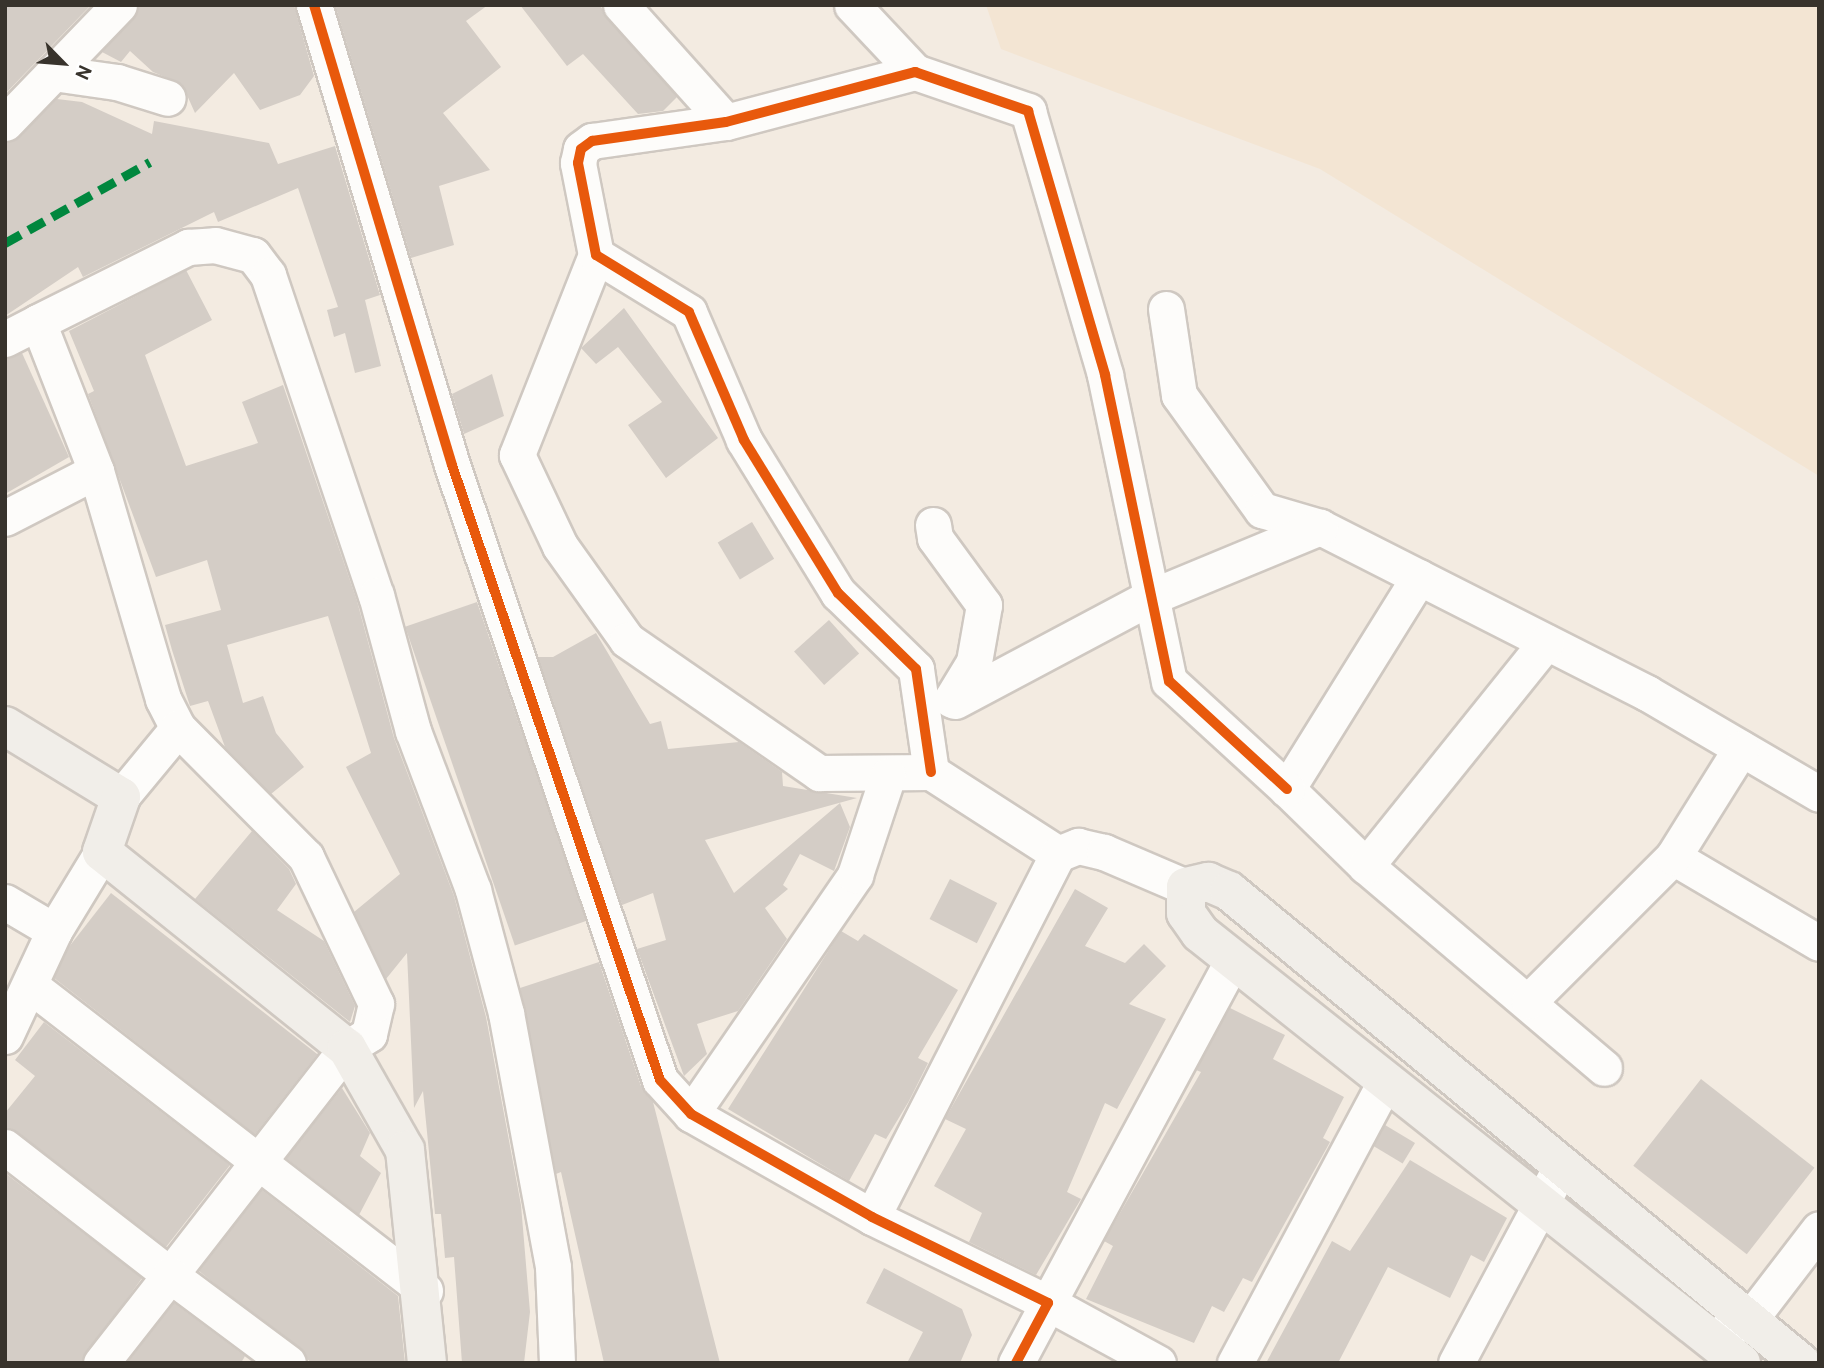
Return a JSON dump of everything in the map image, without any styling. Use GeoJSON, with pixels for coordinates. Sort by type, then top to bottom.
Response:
{"type":"FeatureCollection","features":[{"type":"Feature","properties":{"kind":"street"},"geometry":{"type":"LineString","coordinates":[[5,123],[119,5]]}},
{"type":"Feature","properties":{"kind":"street"},"geometry":{"type":"LineString","coordinates":[[314,5],[452,465],[660,1080],[691,1114],[872,1217],[1048,1303],[1158,1363]]}},
{"type":"Feature","properties":{"kind":"street"},"geometry":{"type":"LineString","coordinates":[[621,5],[726,122]]}},
{"type":"Feature","properties":{"kind":"street"},"geometry":{"type":"LineString","coordinates":[[852,5],[915,72],[1028,111],[1105,375],[1169,681],[1366,866],[1529,1001],[1604,1068]]}},
{"type":"Feature","properties":{"kind":"street"},"geometry":{"type":"LineString","coordinates":[[915,72],[726,122],[592,141],[581,149],[578,163],[596,255],[517,454],[560,546],[627,640],[819,773],[888,775],[932,772],[1058,854]]}},
{"type":"Feature","properties":{"kind":"street"},"geometry":{"type":"LineString","coordinates":[[53,73],[117,82],[168,98]]}},
{"type":"Feature","properties":{"kind":"street"},"geometry":{"type":"LineString","coordinates":[[5,339],[188,247],[215,245],[253,255],[268,275],[372,582],[413,732],[473,890],[506,1013],[553,1267],[557,1363]]}},
{"type":"Feature","properties":{"kind":"street"},"geometry":{"type":"LineString","coordinates":[[596,255],[689,312],[744,440],[838,593],[916,669],[932,772]]}},
{"type":"Feature","properties":{"kind":"street"},"geometry":{"type":"LineString","coordinates":[[1166,309],[1179,395],[1262,510],[1320,527],[1419,577],[1546,642],[1741,748],[1819,794]]}},
{"type":"Feature","properties":{"kind":"street"},"geometry":{"type":"LineString","coordinates":[[38,322],[96,471],[163,699],[178,728],[306,857],[376,1004],[369,1034],[347,1048],[101,1363]]}},
{"type":"Feature","properties":{"kind":"street"},"geometry":{"type":"LineString","coordinates":[[5,518],[96,471]]}},
{"type":"Feature","properties":{"kind":"street"},"geometry":{"type":"LineString","coordinates":[[933,525],[935,538],[984,605],[974,662],[955,701]]}},
{"type":"Feature","properties":{"kind":"street"},"geometry":{"type":"LineString","coordinates":[[920,695],[955,701],[1151,597],[1320,527]]}},
{"type":"Feature","properties":{"kind":"street"},"geometry":{"type":"LineString","coordinates":[[1287,789],[1419,577]]}},
{"type":"Feature","properties":{"kind":"street"},"geometry":{"type":"LineString","coordinates":[[1366,866],[1546,642]]}},
{"type":"Feature","properties":{"kind":"street"},"geometry":{"type":"LineString","coordinates":[[5,726],[121,797]]}},
{"type":"Feature","properties":{"kind":"street"},"geometry":{"type":"LineString","coordinates":[[5,1036],[32,986],[54,931],[102,852],[121,797],[178,728]]}},
{"type":"Feature","properties":{"kind":"street"},"geometry":{"type":"LineString","coordinates":[[1529,1001],[1673,857],[1741,748]]}},
{"type":"Feature","properties":{"kind":"street"},"geometry":{"type":"LineString","coordinates":[[691,1114],[855,875],[888,775]]}},
{"type":"Feature","properties":{"kind":"street"},"geometry":{"type":"LineString","coordinates":[[872,1217],[1058,854],[1078,846],[1104,852],[1186,887],[1208,882],[1229,891],[1801,1363]]}},
{"type":"Feature","properties":{"kind":"street"},"geometry":{"type":"LineString","coordinates":[[102,852],[347,1048],[405,1150],[425,1291],[427,1363]]}},
{"type":"Feature","properties":{"kind":"street"},"geometry":{"type":"LineString","coordinates":[[1673,857],[1819,943]]}},
{"type":"Feature","properties":{"kind":"street"},"geometry":{"type":"LineString","coordinates":[[1186,887],[1186,913],[1233,960],[1741,1363]]}},
{"type":"Feature","properties":{"kind":"street"},"geometry":{"type":"LineString","coordinates":[[5,902],[54,931]]}},
{"type":"Feature","properties":{"kind":"street"},"geometry":{"type":"LineString","coordinates":[[1016,1363],[1233,960]]}},
{"type":"Feature","properties":{"kind":"street"},"geometry":{"type":"LineString","coordinates":[[32,986],[425,1291]]}},
{"type":"Feature","properties":{"kind":"street"},"geometry":{"type":"LineString","coordinates":[[1235,1363],[1386,1080]]}},
{"type":"Feature","properties":{"kind":"street"},"geometry":{"type":"LineString","coordinates":[[5,1147],[288,1363]]}},
{"type":"Feature","properties":{"kind":"street"},"geometry":{"type":"LineString","coordinates":[[1456,1363],[1561,1167]]}},
{"type":"Feature","properties":{"kind":"street"},"geometry":{"type":"LineString","coordinates":[[1710,1338],[1750,1319],[1819,1229]]}},
{"type":"Feature","properties":{"kind":"shaded area"},"geometry":{"type":"Polygon","coordinates":[[[986,5],[1819,5],[1819,476],[1320,169],[1001,49],[986,5]]]}},
{"type":"Feature","properties":{"kind":"building"},"geometry":{"type":"Polygon","coordinates":[[[5,5],[91,5],[5,94],[5,5]]]}},
{"type":"Feature","properties":{"kind":"building"},"geometry":{"type":"Polygon","coordinates":[[[139,5],[294,5],[314,76],[300,95],[260,110],[234,73],[195,113],[182,84],[153,72],[130,51],[121,62],[102,52],[139,5]]]}},
{"type":"Feature","properties":{"kind":"building"},"geometry":{"type":"Polygon","coordinates":[[[335,5],[488,5],[466,21],[501,67],[443,113],[490,170],[439,186],[454,245],[411,258],[335,5]]]}},
{"type":"Feature","properties":{"kind":"building"},"geometry":{"type":"Polygon","coordinates":[[[520,5],[599,5],[677,97],[663,111],[638,114],[583,54],[567,66],[520,5]]]}},
{"type":"Feature","properties":{"kind":"building"},"geometry":{"type":"Polygon","coordinates":[[[57,99],[82,102],[152,134],[154,121],[269,143],[278,164],[335,146],[380,295],[365,300],[381,366],[355,373],[345,333],[334,337],[327,310],[338,307],[298,188],[218,222],[214,212],[83,277],[78,267],[5,316],[5,143],[19,137],[57,99]]]}},
{"type":"Feature","properties":{"kind":"building"},"geometry":{"type":"Polygon","coordinates":[[[186,270],[212,320],[145,355],[186,466],[258,443],[242,402],[283,385],[357,601],[394,738],[454,896],[486,1017],[521,1205],[530,1312],[524,1363],[462,1363],[454,1257],[445,1258],[441,1214],[435,1214],[423,1091],[414,1108],[407,953],[386,979],[354,912],[400,874],[346,767],[371,753],[328,616],[227,645],[243,703],[263,696],[276,733],[304,767],[271,794],[225,747],[208,701],[190,706],[165,625],[221,610],[207,560],[156,577],[88,394],[94,391],[69,331],[186,270]]]}},
{"type":"Feature","properties":{"kind":"building"},"geometry":{"type":"Polygon","coordinates":[[[624,308],[718,438],[666,478],[628,425],[662,402],[618,347],[596,364],[581,348],[624,308]]]}},
{"type":"Feature","properties":{"kind":"building"},"geometry":{"type":"Polygon","coordinates":[[[22,353],[69,457],[5,494],[5,359],[22,353]]]}},
{"type":"Feature","properties":{"kind":"building"},"geometry":{"type":"Polygon","coordinates":[[[492,374],[504,416],[464,434],[452,394],[492,374]]]}},
{"type":"Feature","properties":{"kind":"building"},"geometry":{"type":"Polygon","coordinates":[[[752,522],[774,559],[740,579],[718,543],[752,522]]]}},
{"type":"Feature","properties":{"kind":"building"},"geometry":{"type":"Polygon","coordinates":[[[477,602],[587,921],[515,945],[405,627],[477,602]]]}},
{"type":"Feature","properties":{"kind":"building"},"geometry":{"type":"Polygon","coordinates":[[[829,620],[859,653],[824,685],[794,651],[829,620]]]}},
{"type":"Feature","properties":{"kind":"building"},"geometry":{"type":"Polygon","coordinates":[[[596,633],[650,724],[661,721],[668,749],[739,742],[782,772],[783,786],[857,798],[705,840],[734,893],[840,803],[850,827],[834,871],[800,854],[783,885],[788,889],[765,908],[787,939],[738,1011],[697,1024],[707,1054],[684,1076],[637,949],[666,940],[653,893],[622,905],[538,657],[553,657],[596,633]]]}},
{"type":"Feature","properties":{"kind":"building"},"geometry":{"type":"Polygon","coordinates":[[[252,831],[289,869],[296,884],[277,910],[324,941],[355,1006],[350,1022],[195,899],[252,831]]]}},
{"type":"Feature","properties":{"kind":"building"},"geometry":{"type":"Polygon","coordinates":[[[950,879],[997,903],[977,943],[930,919],[950,879]]]}},
{"type":"Feature","properties":{"kind":"building"},"geometry":{"type":"Polygon","coordinates":[[[1075,889],[1108,908],[1085,946],[1125,963],[1144,944],[1166,966],[1129,1004],[1166,1019],[1117,1109],[1105,1103],[1067,1192],[1081,1199],[1036,1275],[969,1242],[982,1213],[934,1186],[966,1129],[945,1119],[1075,889]]]}},
{"type":"Feature","properties":{"kind":"building"},"geometry":{"type":"Polygon","coordinates":[[[111,893],[317,1054],[255,1135],[48,973],[111,893]]]}},
{"type":"Feature","properties":{"kind":"building"},"geometry":{"type":"Polygon","coordinates":[[[841,931],[858,941],[864,934],[958,990],[918,1058],[928,1063],[909,1101],[886,1139],[875,1134],[849,1181],[728,1109],[841,931]]]}},
{"type":"Feature","properties":{"kind":"building"},"geometry":{"type":"Polygon","coordinates":[[[599,962],[641,1086],[653,1102],[720,1363],[604,1363],[561,1172],[556,1174],[520,988],[599,962]]]}},
{"type":"Feature","properties":{"kind":"building"},"geometry":{"type":"Polygon","coordinates":[[[1230,1008],[1285,1035],[1273,1059],[1344,1097],[1323,1138],[1330,1142],[1252,1282],[1243,1278],[1224,1312],[1212,1306],[1194,1343],[1086,1299],[1113,1246],[1104,1241],[1201,1072],[1196,1070],[1230,1008]]]}},
{"type":"Feature","properties":{"kind":"building"},"geometry":{"type":"Polygon","coordinates":[[[44,1022],[230,1165],[166,1247],[5,1127],[5,1113],[35,1076],[15,1060],[44,1022]]]}},
{"type":"Feature","properties":{"kind":"building"},"geometry":{"type":"Polygon","coordinates":[[[1701,1079],[1814,1168],[1747,1254],[1633,1166],[1701,1079]]]}},
{"type":"Feature","properties":{"kind":"building"},"geometry":{"type":"Polygon","coordinates":[[[342,1088],[370,1133],[360,1156],[381,1173],[359,1215],[286,1158],[342,1088]]]}},
{"type":"Feature","properties":{"kind":"building"},"geometry":{"type":"Polygon","coordinates":[[[1385,1125],[1415,1143],[1403,1164],[1373,1146],[1385,1125]]]}},
{"type":"Feature","properties":{"kind":"building"},"geometry":{"type":"Polygon","coordinates":[[[1410,1160],[1507,1218],[1484,1262],[1471,1255],[1450,1298],[1388,1267],[1338,1363],[1266,1363],[1332,1241],[1350,1251],[1410,1160]]]}},
{"type":"Feature","properties":{"kind":"building"},"geometry":{"type":"Polygon","coordinates":[[[5,1173],[142,1278],[81,1363],[5,1363],[5,1173]]]}},
{"type":"Feature","properties":{"kind":"building"},"geometry":{"type":"Polygon","coordinates":[[[262,1190],[398,1296],[405,1363],[312,1363],[199,1271],[262,1190]]]}},
{"type":"Feature","properties":{"kind":"building"},"geometry":{"type":"Polygon","coordinates":[[[884,1268],[962,1309],[972,1335],[960,1363],[907,1363],[923,1332],[866,1303],[884,1268]]]}},
{"type":"Feature","properties":{"kind":"building"},"geometry":{"type":"Polygon","coordinates":[[[174,1303],[245,1356],[241,1363],[127,1363],[174,1303]]]}},
{"type":"Feature","properties":{"kind":"marked path"},"geometry":{"type":"LineString","coordinates":[[5,243],[150,162]]}},
{"type":"Feature","properties":{"kind":"cycle path"},"geometry":{"type":"LineString","coordinates":[[314,5],[452,465],[660,1080],[691,1114],[872,1217],[1048,1303],[1016,1363]]}},
{"type":"Feature","properties":{"kind":"cycle path"},"geometry":{"type":"LineString","coordinates":[[931,772],[916,669],[838,593],[744,440],[689,312],[596,255],[578,163],[581,149],[592,141],[726,122],[915,72],[1028,111],[1105,375],[1169,681],[1287,789]]}}]}
